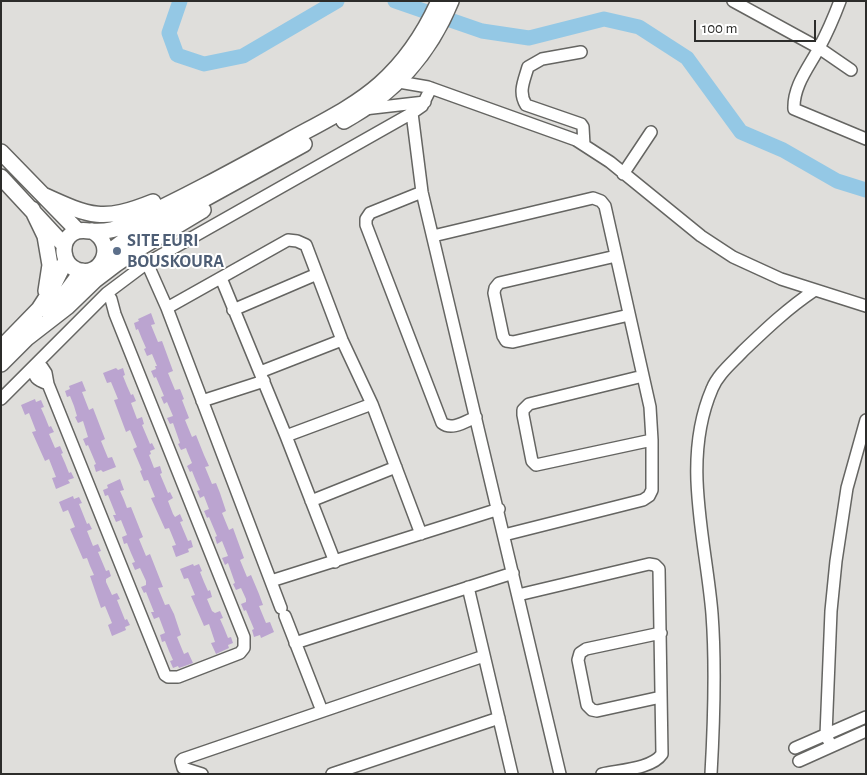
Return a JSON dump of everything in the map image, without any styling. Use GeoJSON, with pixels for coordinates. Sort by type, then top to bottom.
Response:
{"type":"FeatureCollection","features":[{"type":"Feature","properties":{"kind":"main road"},"geometry":{"type":"LineString","coordinates":[[105,254],[129,237],[186,208],[364,109],[406,66],[427,35],[443,6]]}},
{"type":"Feature","properties":{"kind":"main road"},"geometry":{"type":"LineString","coordinates":[[1,348],[45,301],[65,253],[69,237],[85,231],[112,230],[123,226],[219,178],[339,113],[395,78]]}},
{"type":"Feature","properties":{"kind":"main road"},"geometry":{"type":"LineString","coordinates":[[1,152],[43,195],[85,231],[102,240],[105,254],[102,262],[90,270],[82,271],[73,268],[65,253],[32,209],[1,177]]}},
{"type":"Feature","properties":{"kind":"main road"},"geometry":{"type":"LineString","coordinates":[[27,338],[67,307],[95,280],[138,249],[244,187],[278,164],[288,152]]}},
{"type":"Feature","properties":{"kind":"main road"},"geometry":{"type":"LineString","coordinates":[[43,195],[89,214],[108,216],[120,214],[177,192],[233,162],[258,157]]}},
{"type":"Feature","properties":{"kind":"main road"},"geometry":{"type":"LineString","coordinates":[[32,209],[45,236],[50,265],[45,301]]}},
{"type":"Feature","properties":{"kind":"main road"},"geometry":{"type":"LineString","coordinates":[[1,364],[45,320],[82,271]]}},
{"type":"Feature","properties":{"kind":"street"},"geometry":{"type":"LineString","coordinates":[[733,1],[754,6],[851,70]]}},
{"type":"Feature","properties":{"kind":"street"},"geometry":{"type":"LineString","coordinates":[[840,1],[819,48],[805,71],[794,100],[794,109],[866,139]]}},
{"type":"Feature","properties":{"kind":"street"},"geometry":{"type":"LineString","coordinates":[[581,52],[542,59],[528,67],[521,87],[522,98],[526,105],[584,126],[584,144]]}},
{"type":"Feature","properties":{"kind":"street"},"geometry":{"type":"LineString","coordinates":[[406,66],[429,88]]}},
{"type":"Feature","properties":{"kind":"street"},"geometry":{"type":"LineString","coordinates":[[395,78],[568,136],[584,144],[610,162],[685,225],[717,247],[758,268],[815,290],[866,306]]}},
{"type":"Feature","properties":{"kind":"street"},"geometry":{"type":"LineString","coordinates":[[1,399],[107,293],[147,263],[412,113],[426,102],[429,88]]}},
{"type":"Feature","properties":{"kind":"street"},"geometry":{"type":"LineString","coordinates":[[364,109],[426,102]]}},
{"type":"Feature","properties":{"kind":"street"},"geometry":{"type":"LineString","coordinates":[[412,113],[422,192],[560,774]]}},
{"type":"Feature","properties":{"kind":"street"},"geometry":{"type":"LineString","coordinates":[[624,174],[651,132]]}},
{"type":"Feature","properties":{"kind":"street"},"geometry":{"type":"LineString","coordinates":[[422,192],[370,213],[366,219],[366,225],[442,423],[447,427],[452,427],[476,416]]}},
{"type":"Feature","properties":{"kind":"street"},"geometry":{"type":"LineString","coordinates":[[433,236],[596,198],[605,206],[650,406],[652,440],[651,493],[646,498],[504,535]]}},
{"type":"Feature","properties":{"kind":"street"},"geometry":{"type":"LineString","coordinates":[[167,308],[288,240],[297,240],[306,245],[342,340],[372,404],[421,534]]}},
{"type":"Feature","properties":{"kind":"street"},"geometry":{"type":"LineString","coordinates":[[616,256],[499,284],[495,288],[494,296],[503,336],[506,340],[513,342],[629,315]]}},
{"type":"Feature","properties":{"kind":"street"},"geometry":{"type":"LineString","coordinates":[[147,263],[167,308],[322,711]]}},
{"type":"Feature","properties":{"kind":"street"},"geometry":{"type":"LineString","coordinates":[[233,310],[317,274]]}},
{"type":"Feature","properties":{"kind":"street"},"geometry":{"type":"LineString","coordinates":[[221,278],[262,376],[335,562]]}},
{"type":"Feature","properties":{"kind":"street"},"geometry":{"type":"LineString","coordinates":[[711,774],[714,669],[712,615],[697,477],[699,432],[712,388],[719,377],[737,357],[791,306],[815,290]]}},
{"type":"Feature","properties":{"kind":"street"},"geometry":{"type":"LineString","coordinates":[[34,366],[42,367],[46,373],[48,384],[165,675],[168,677],[178,677],[240,653],[244,648],[244,636],[107,293]]}},
{"type":"Feature","properties":{"kind":"street"},"geometry":{"type":"LineString","coordinates":[[97,303],[115,314]]}},
{"type":"Feature","properties":{"kind":"street"},"geometry":{"type":"LineString","coordinates":[[202,401],[342,340]]}},
{"type":"Feature","properties":{"kind":"street"},"geometry":{"type":"LineString","coordinates":[[643,376],[529,404],[524,407],[523,415],[532,461],[536,465],[652,440]]}},
{"type":"Feature","properties":{"kind":"street"},"geometry":{"type":"LineString","coordinates":[[286,436],[372,404]]}},
{"type":"Feature","properties":{"kind":"street"},"geometry":{"type":"LineString","coordinates":[[831,746],[826,735],[831,611],[837,553],[848,488],[866,420]]}},
{"type":"Feature","properties":{"kind":"street"},"geometry":{"type":"LineString","coordinates":[[311,501],[396,467]]}},
{"type":"Feature","properties":{"kind":"street"},"geometry":{"type":"LineString","coordinates":[[271,581],[498,509]]}},
{"type":"Feature","properties":{"kind":"street"},"geometry":{"type":"LineString","coordinates":[[518,595],[652,564],[660,571],[662,754],[650,764],[602,774]]}},
{"type":"Feature","properties":{"kind":"street"},"geometry":{"type":"LineString","coordinates":[[295,643],[513,573]]}},
{"type":"Feature","properties":{"kind":"street"},"geometry":{"type":"LineString","coordinates":[[468,587],[512,774]]}},
{"type":"Feature","properties":{"kind":"street"},"geometry":{"type":"LineString","coordinates":[[661,632],[586,649],[580,653],[578,660],[587,705],[592,710],[597,711],[661,697]]}},
{"type":"Feature","properties":{"kind":"street"},"geometry":{"type":"LineString","coordinates":[[202,774],[183,768],[181,761],[484,656]]}},
{"type":"Feature","properties":{"kind":"street"},"geometry":{"type":"LineString","coordinates":[[795,748],[866,717]]}},
{"type":"Feature","properties":{"kind":"street"},"geometry":{"type":"LineString","coordinates":[[332,774],[499,718]]}},
{"type":"Feature","properties":{"kind":"street"},"geometry":{"type":"LineString","coordinates":[[799,761],[866,731]]}},
{"type":"Feature","properties":{"kind":"building"},"geometry":{"type":"Polygon","coordinates":[[[151,313],[155,324],[151,325],[158,342],[162,341],[173,371],[168,373],[175,390],[180,389],[184,399],[182,400],[189,418],[185,420],[192,437],[196,435],[209,466],[205,467],[212,484],[216,483],[226,511],[222,513],[229,530],[233,528],[244,558],[240,560],[247,577],[251,575],[263,605],[259,606],[266,623],[270,622],[274,632],[261,638],[260,635],[254,637],[252,630],[254,629],[246,610],[244,611],[241,604],[246,602],[246,599],[241,588],[236,590],[233,584],[235,583],[228,563],[225,565],[222,558],[228,556],[222,541],[217,544],[215,537],[217,536],[209,517],[207,518],[204,511],[209,509],[204,496],[200,498],[197,491],[200,490],[192,471],[190,472],[187,466],[192,463],[186,448],[181,450],[173,423],[170,424],[167,418],[173,416],[167,402],[164,404],[161,397],[164,396],[156,377],[154,378],[151,371],[156,369],[155,366],[157,366],[152,354],[147,356],[144,349],[146,348],[138,329],[136,330],[134,323],[151,313]]]}},
{"type":"Feature","properties":{"kind":"building"},"geometry":{"type":"Polygon","coordinates":[[[116,368],[118,370],[123,368],[125,375],[123,376],[131,395],[133,394],[136,401],[131,403],[137,419],[142,417],[144,424],[142,425],[150,444],[152,443],[155,449],[150,451],[151,454],[149,455],[154,468],[160,466],[162,473],[160,474],[168,493],[170,492],[173,498],[168,501],[173,514],[175,517],[180,514],[183,521],[180,522],[188,541],[191,540],[193,547],[188,549],[189,552],[176,557],[172,546],[176,545],[169,528],[165,529],[151,498],[155,497],[148,480],[144,481],[140,471],[142,470],[133,449],[137,447],[130,430],[126,432],[114,400],[118,399],[111,382],[107,383],[103,373],[116,368]]]}},
{"type":"Feature","properties":{"kind":"building"},"geometry":{"type":"Polygon","coordinates":[[[82,381],[86,391],[82,392],[89,410],[93,408],[105,439],[101,441],[108,458],[112,457],[116,467],[103,472],[101,470],[96,472],[94,465],[96,464],[88,445],[86,446],[83,439],[88,437],[83,421],[78,423],[70,396],[67,397],[65,391],[70,389],[69,386],[82,381]]]}},
{"type":"Feature","properties":{"kind":"building"},"geometry":{"type":"Polygon","coordinates":[[[35,399],[36,402],[41,400],[44,407],[41,408],[49,427],[51,426],[54,432],[49,434],[55,448],[60,446],[63,453],[61,454],[69,473],[71,472],[74,478],[68,480],[70,483],[56,489],[52,478],[56,477],[49,459],[45,461],[32,432],[36,431],[29,413],[25,415],[21,405],[35,399]]]}},
{"type":"Feature","properties":{"kind":"building"},"geometry":{"type":"Polygon","coordinates":[[[120,479],[124,490],[120,491],[127,508],[131,507],[143,537],[139,539],[146,556],[150,554],[163,587],[158,588],[165,605],[169,604],[174,614],[181,635],[177,637],[184,654],[188,652],[193,663],[179,668],[178,666],[173,668],[170,661],[173,660],[165,641],[162,642],[160,635],[165,633],[159,617],[154,619],[151,612],[154,612],[146,592],[144,593],[141,587],[146,585],[146,581],[140,568],[135,570],[132,563],[135,562],[127,543],[124,544],[122,537],[127,535],[121,520],[116,522],[113,515],[116,515],[108,495],[105,496],[103,490],[108,488],[107,485],[120,479]]]}},
{"type":"Feature","properties":{"kind":"building"},"geometry":{"type":"Polygon","coordinates":[[[73,496],[74,499],[79,497],[82,503],[79,504],[87,524],[89,523],[92,529],[87,531],[93,546],[98,544],[101,551],[98,552],[106,571],[109,570],[111,576],[106,579],[106,582],[112,595],[117,593],[120,599],[117,600],[125,620],[127,619],[130,625],[125,627],[126,630],[112,636],[108,625],[112,623],[105,606],[101,608],[90,576],[94,575],[87,558],[83,559],[70,529],[75,527],[68,510],[63,512],[59,502],[73,496]]]}},
{"type":"Feature","properties":{"kind":"building"},"geometry":{"type":"Polygon","coordinates":[[[193,564],[194,566],[199,564],[202,571],[200,572],[212,597],[207,599],[212,611],[215,613],[220,611],[223,618],[220,619],[228,638],[231,637],[233,643],[228,645],[229,648],[216,654],[211,643],[215,642],[209,624],[204,626],[191,596],[195,595],[188,578],[184,579],[180,569],[193,564]]]}},
{"type":"Feature","properties":{"kind":"waterway"},"geometry":{"type":"LineString","coordinates":[[180,1],[169,33],[177,55],[204,64],[243,56],[337,1]]}},
{"type":"Feature","properties":{"kind":"waterway"},"geometry":{"type":"LineString","coordinates":[[395,1],[482,31],[529,38],[604,19],[639,27],[687,58],[741,132],[783,150],[837,181],[866,190]]}},
{"type":"Feature","properties":{"kind":"place","name":"SITE EURI BOUSKOURA"},"geometry":{"type":"Point","coordinates":[117,251]}}]}
